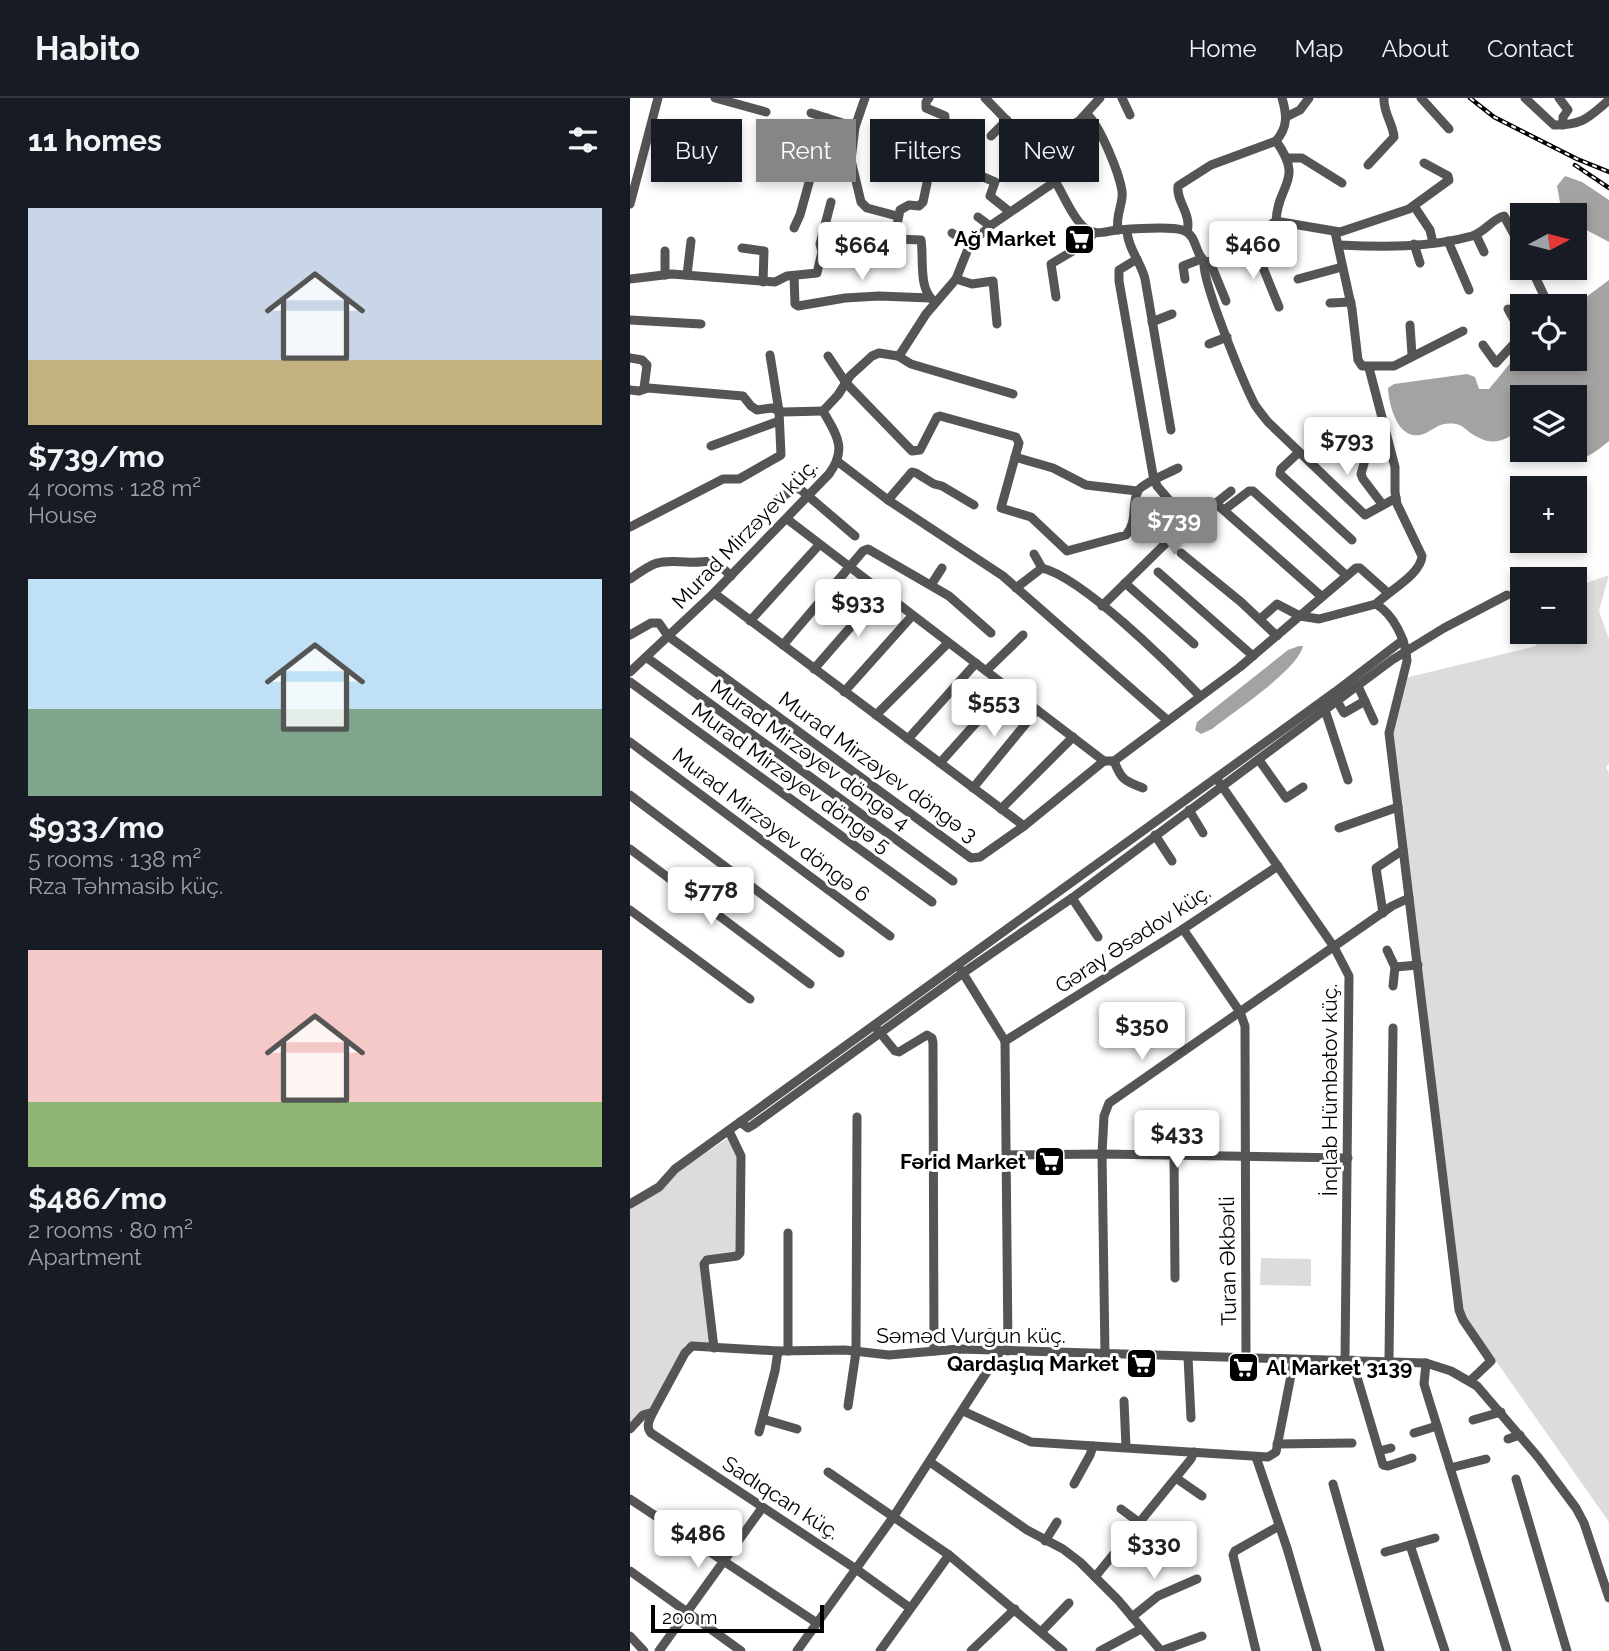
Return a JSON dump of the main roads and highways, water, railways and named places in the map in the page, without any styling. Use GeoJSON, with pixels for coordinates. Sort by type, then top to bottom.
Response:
{"type":"FeatureCollection","features":[{"type":"Feature","properties":{"kind":"railway"},"geometry":{"type":"LineString","coordinates":[[1470,98],[1494,117],[1609,172]]}},
{"type":"Feature","properties":{"kind":"railway"},"geometry":{"type":"LineString","coordinates":[[1575,165],[1609,188]]}},
{"type":"Feature","properties":{"kind":"place","name":"Ağ Market"},"geometry":{"type":"Point","coordinates":[1079,239]}},
{"type":"Feature","properties":{"kind":"place","name":"Fərid Market"},"geometry":{"type":"Point","coordinates":[1049,1162]}},
{"type":"Feature","properties":{"kind":"place","name":"Qardaşlıq Market"},"geometry":{"type":"Point","coordinates":[1142,1364]}},
{"type":"Feature","properties":{"kind":"place","name":"Al Market 3139"},"geometry":{"type":"Point","coordinates":[1243,1368]}}]}
